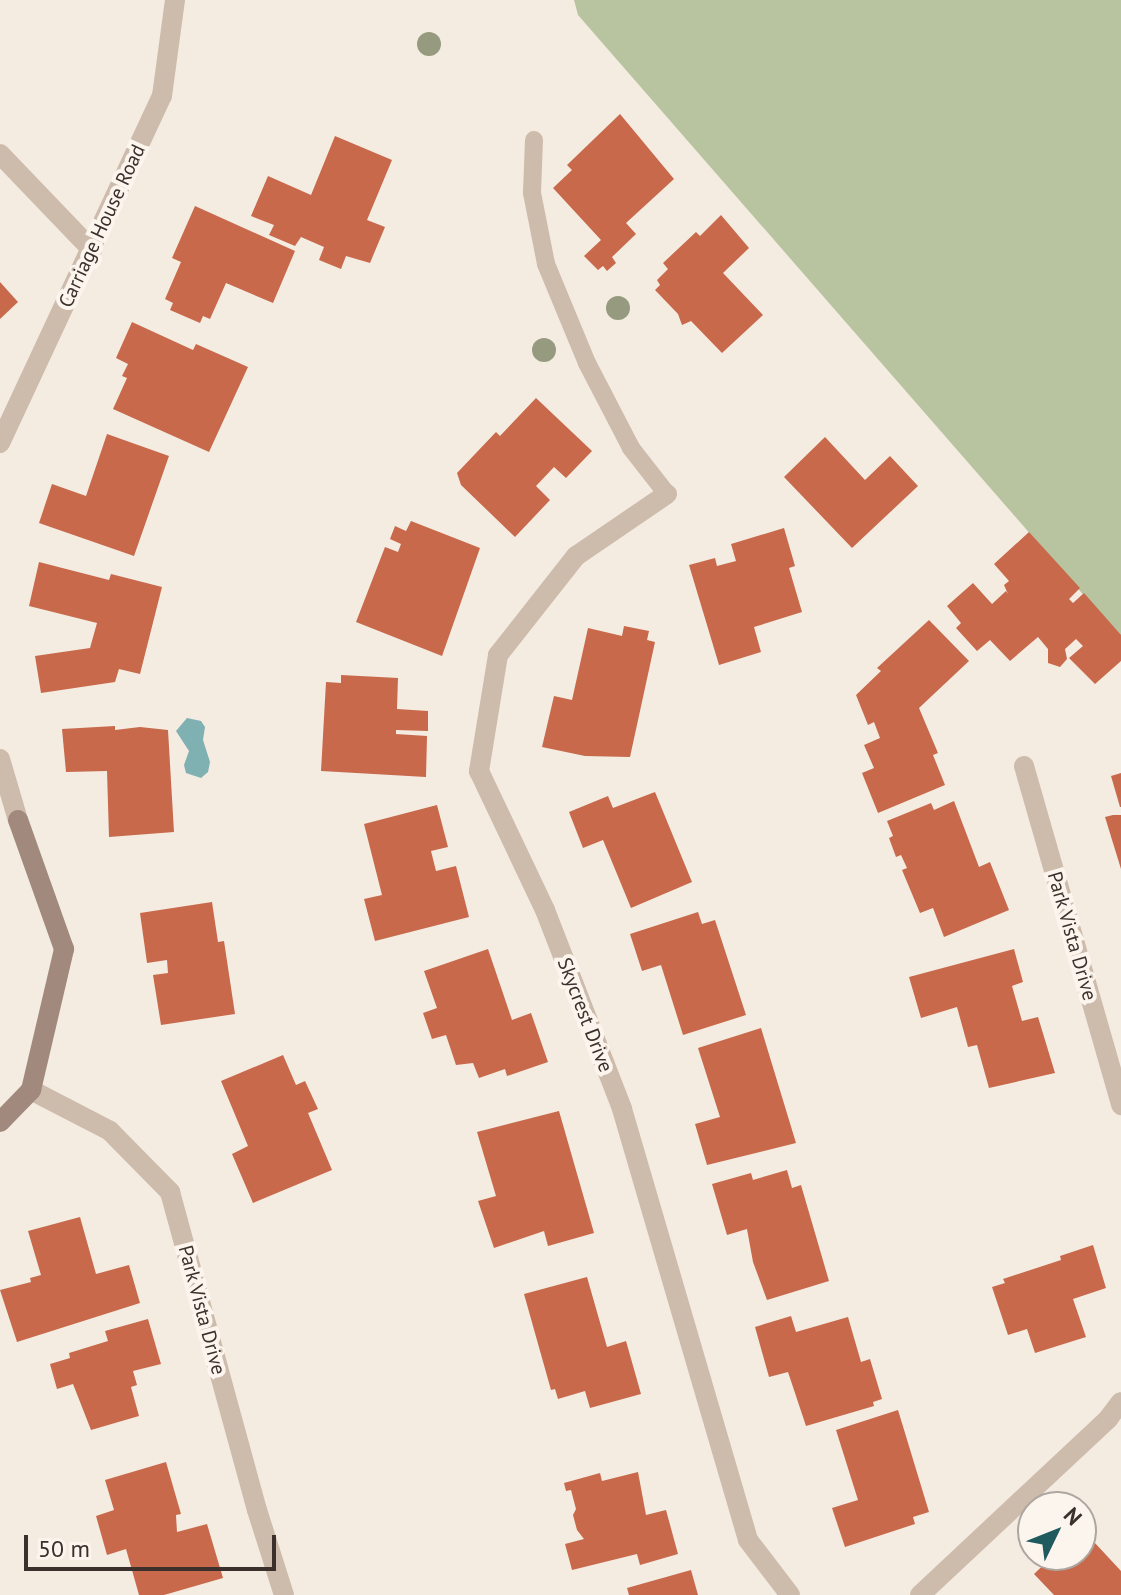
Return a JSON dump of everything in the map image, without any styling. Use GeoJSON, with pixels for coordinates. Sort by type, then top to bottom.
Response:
{"type":"FeatureCollection","features":[{"type":"Feature","properties":{"kind":"street","name":"Carriage House Road"},"geometry":{"type":"LineString","coordinates":[[0,443],[162,96],[175,0]]}},
{"type":"Feature","properties":{"kind":"street"},"geometry":{"type":"LineString","coordinates":[[0,154],[92,250]]}},
{"type":"Feature","properties":{"kind":"street","name":"Skycrest Drive"},"geometry":{"type":"LineString","coordinates":[[667,494],[576,556],[498,655],[479,771],[545,910],[622,1109],[748,1540],[790,1595]]}},
{"type":"Feature","properties":{"kind":"street"},"geometry":{"type":"LineString","coordinates":[[0,759],[18,820],[64,949],[31,1090],[0,1122]]}},
{"type":"Feature","properties":{"kind":"street","name":"Park Vista Drive"},"geometry":{"type":"LineString","coordinates":[[1024,766],[1121,1105]]}},
{"type":"Feature","properties":{"kind":"street"},"geometry":{"type":"LineString","coordinates":[[0,799],[18,820]]}},
{"type":"Feature","properties":{"kind":"street","name":"Park Vista Drive"},"geometry":{"type":"LineString","coordinates":[[31,1090],[110,1131],[170,1192],[257,1510],[284,1595]]}},
{"type":"Feature","properties":{"kind":"street"},"geometry":{"type":"LineString","coordinates":[[920,1595],[1108,1419],[1121,1402]]}},
{"type":"Feature","properties":{"kind":"lane"},"geometry":{"type":"LineString","coordinates":[[534,140],[532,193],[546,264],[587,363],[631,448],[667,494]]}},
{"type":"Feature","properties":{"kind":"green space"},"geometry":{"type":"Polygon","coordinates":[[[574,0],[1121,0],[1121,638],[578,15],[574,0]]]}},
{"type":"Feature","properties":{"kind":"water"},"geometry":{"type":"Polygon","coordinates":[[[187,718],[201,721],[205,727],[203,740],[210,762],[208,772],[201,778],[186,773],[184,765],[189,751],[176,731],[187,718]]]}},
{"type":"Feature","properties":{"kind":"building"},"geometry":{"type":"Polygon","coordinates":[[[620,114],[674,179],[626,223],[636,234],[612,257],[616,263],[607,271],[603,266],[598,270],[584,256],[601,240],[553,188],[572,170],[567,165],[620,114]]]}},
{"type":"Feature","properties":{"kind":"building"},"geometry":{"type":"Polygon","coordinates":[[[335,136],[392,160],[367,220],[385,227],[370,263],[346,256],[341,269],[319,260],[324,247],[301,237],[295,246],[269,235],[274,225],[251,216],[268,176],[311,195],[335,136]]]}},
{"type":"Feature","properties":{"kind":"building"},"geometry":{"type":"Polygon","coordinates":[[[195,206],[295,251],[273,303],[226,283],[210,319],[203,316],[200,323],[170,310],[173,303],[165,299],[181,262],[172,258],[195,206]]]}},
{"type":"Feature","properties":{"kind":"building"},"geometry":{"type":"Polygon","coordinates":[[[721,215],[749,248],[723,273],[763,315],[722,353],[691,321],[682,325],[678,314],[655,290],[660,285],[657,280],[668,269],[663,263],[696,232],[700,236],[721,215]]]}},
{"type":"Feature","properties":{"kind":"building"},"geometry":{"type":"Polygon","coordinates":[[[0,282],[18,302],[0,319],[0,282]]]}},
{"type":"Feature","properties":{"kind":"building"},"geometry":{"type":"Polygon","coordinates":[[[132,322],[193,350],[196,344],[248,367],[209,452],[113,409],[127,378],[122,376],[128,364],[116,358],[132,322]]]}},
{"type":"Feature","properties":{"kind":"building"},"geometry":{"type":"Polygon","coordinates":[[[536,398],[592,451],[566,478],[554,467],[536,486],[550,500],[515,537],[461,485],[457,473],[496,432],[500,436],[536,398]]]}},
{"type":"Feature","properties":{"kind":"building"},"geometry":{"type":"Polygon","coordinates":[[[107,434],[169,456],[134,556],[39,523],[52,484],[86,496],[107,434]]]}},
{"type":"Feature","properties":{"kind":"building"},"geometry":{"type":"Polygon","coordinates":[[[825,437],[865,480],[890,456],[918,486],[852,548],[784,477],[825,437]]]}},
{"type":"Feature","properties":{"kind":"building"},"geometry":{"type":"Polygon","coordinates":[[[411,521],[480,548],[442,656],[356,622],[385,547],[398,552],[401,544],[390,539],[395,526],[406,531],[411,521]]]}},
{"type":"Feature","properties":{"kind":"building"},"geometry":{"type":"Polygon","coordinates":[[[784,528],[795,566],[789,568],[802,612],[754,627],[761,652],[719,665],[689,565],[715,558],[717,566],[736,561],[731,544],[784,528]]]}},
{"type":"Feature","properties":{"kind":"building"},"geometry":{"type":"Polygon","coordinates":[[[1029,532],[1080,588],[1069,599],[1073,603],[1084,593],[1121,635],[1121,661],[1095,684],[1069,658],[1083,646],[1076,639],[1065,649],[1067,659],[1060,667],[1048,663],[1048,649],[1038,637],[1010,661],[990,640],[977,651],[956,628],[961,623],[947,606],[973,583],[992,604],[1006,591],[1008,594],[1004,585],[1009,581],[994,564],[1029,532]]]}},
{"type":"Feature","properties":{"kind":"building"},"geometry":{"type":"Polygon","coordinates":[[[39,562],[109,580],[111,574],[162,587],[140,674],[119,669],[115,682],[41,693],[35,656],[90,648],[97,623],[29,606],[39,562]]]}},
{"type":"Feature","properties":{"kind":"building"},"geometry":{"type":"Polygon","coordinates":[[[929,620],[969,661],[919,708],[938,753],[933,755],[945,785],[878,813],[862,773],[874,768],[864,745],[880,738],[874,722],[868,725],[856,695],[881,671],[877,668],[929,620]]]}},
{"type":"Feature","properties":{"kind":"building"},"geometry":{"type":"Polygon","coordinates":[[[624,626],[649,631],[647,640],[655,642],[630,757],[585,756],[542,747],[554,696],[572,700],[588,628],[622,636],[624,626]]]}},
{"type":"Feature","properties":{"kind":"building"},"geometry":{"type":"Polygon","coordinates":[[[341,675],[398,678],[397,709],[428,711],[428,731],[396,730],[396,734],[427,736],[426,777],[321,771],[326,682],[341,683],[341,675]]]}},
{"type":"Feature","properties":{"kind":"building"},"geometry":{"type":"Polygon","coordinates":[[[115,726],[115,730],[140,727],[168,730],[174,832],[109,837],[107,771],[66,772],[62,729],[115,726]]]}},
{"type":"Feature","properties":{"kind":"building"},"geometry":{"type":"Polygon","coordinates":[[[1121,773],[1121,807],[1120,807],[1111,776],[1121,773]]]}},
{"type":"Feature","properties":{"kind":"building"},"geometry":{"type":"Polygon","coordinates":[[[655,792],[692,882],[631,908],[603,840],[583,848],[569,812],[608,796],[613,808],[655,792]]]}},
{"type":"Feature","properties":{"kind":"building"},"geometry":{"type":"Polygon","coordinates":[[[954,801],[979,867],[990,862],[1009,910],[944,937],[933,908],[920,913],[902,870],[907,868],[901,855],[896,857],[889,838],[893,836],[887,821],[931,803],[934,810],[954,801]]]}},
{"type":"Feature","properties":{"kind":"building"},"geometry":{"type":"Polygon","coordinates":[[[437,805],[448,847],[431,851],[436,871],[456,866],[469,917],[375,941],[364,899],[382,895],[364,824],[437,805]]]}},
{"type":"Feature","properties":{"kind":"building"},"geometry":{"type":"Polygon","coordinates":[[[1121,815],[1121,869],[1105,817],[1121,815]]]}},
{"type":"Feature","properties":{"kind":"building"},"geometry":{"type":"Polygon","coordinates":[[[212,902],[218,942],[224,941],[235,1014],[161,1025],[153,975],[168,973],[167,960],[147,963],[140,913],[212,902]]]}},
{"type":"Feature","properties":{"kind":"building"},"geometry":{"type":"Polygon","coordinates":[[[698,912],[702,924],[715,920],[746,1015],[683,1035],[661,965],[642,971],[630,934],[698,912]]]}},
{"type":"Feature","properties":{"kind":"building"},"geometry":{"type":"Polygon","coordinates":[[[488,949],[512,1020],[531,1013],[548,1062],[507,1076],[505,1069],[479,1078],[473,1063],[456,1065],[446,1035],[432,1039],[423,1013],[437,1008],[424,971],[488,949]]]}},
{"type":"Feature","properties":{"kind":"building"},"geometry":{"type":"Polygon","coordinates":[[[1014,949],[1023,982],[1012,986],[1022,1021],[1038,1017],[1055,1073],[989,1088],[977,1045],[968,1047],[957,1007],[921,1018],[909,977],[1014,949]]]}},
{"type":"Feature","properties":{"kind":"building"},"geometry":{"type":"Polygon","coordinates":[[[761,1028],[796,1143],[707,1165],[695,1124],[720,1117],[698,1048],[761,1028]]]}},
{"type":"Feature","properties":{"kind":"building"},"geometry":{"type":"Polygon","coordinates":[[[283,1055],[296,1085],[305,1081],[318,1109],[308,1113],[332,1170],[253,1203],[232,1154],[248,1146],[221,1081],[283,1055]]]}},
{"type":"Feature","properties":{"kind":"building"},"geometry":{"type":"Polygon","coordinates":[[[559,1111],[594,1233],[548,1246],[544,1231],[494,1248],[478,1201],[496,1196],[477,1132],[559,1111]]]}},
{"type":"Feature","properties":{"kind":"building"},"geometry":{"type":"Polygon","coordinates":[[[787,1170],[792,1188],[801,1185],[829,1281],[767,1300],[753,1262],[747,1229],[727,1235],[712,1184],[751,1173],[753,1180],[787,1170]]]}},
{"type":"Feature","properties":{"kind":"building"},"geometry":{"type":"Polygon","coordinates":[[[80,1217],[96,1274],[129,1265],[140,1303],[17,1342],[0,1290],[31,1282],[30,1278],[41,1275],[28,1231],[80,1217]]]}},
{"type":"Feature","properties":{"kind":"building"},"geometry":{"type":"Polygon","coordinates":[[[1093,1245],[1106,1288],[1073,1299],[1086,1337],[1035,1353],[1027,1329],[1008,1335],[992,1287],[1005,1283],[1003,1279],[1061,1260],[1060,1256],[1093,1245]]]}},
{"type":"Feature","properties":{"kind":"building"},"geometry":{"type":"Polygon","coordinates":[[[587,1277],[607,1347],[626,1341],[641,1394],[590,1408],[585,1391],[558,1399],[555,1389],[551,1390],[524,1294],[587,1277]]]}},
{"type":"Feature","properties":{"kind":"building"},"geometry":{"type":"Polygon","coordinates":[[[791,1316],[796,1332],[848,1317],[861,1362],[870,1359],[882,1399],[873,1402],[874,1406],[806,1426],[788,1372],[769,1377],[755,1327],[791,1316]]]}},
{"type":"Feature","properties":{"kind":"building"},"geometry":{"type":"Polygon","coordinates":[[[148,1319],[161,1364],[133,1371],[137,1385],[131,1387],[139,1416],[91,1430],[73,1384],[57,1389],[50,1364],[70,1358],[69,1353],[108,1341],[105,1331],[148,1319]]]}},
{"type":"Feature","properties":{"kind":"building"},"geometry":{"type":"Polygon","coordinates":[[[898,1410],[929,1512],[913,1517],[915,1524],[845,1547],[832,1508],[858,1500],[836,1430],[898,1410]]]}},
{"type":"Feature","properties":{"kind":"building"},"geometry":{"type":"Polygon","coordinates":[[[166,1462],[181,1514],[176,1515],[177,1532],[207,1524],[223,1578],[164,1595],[139,1595],[126,1549],[107,1555],[96,1516],[114,1510],[105,1480],[166,1462]]]}},
{"type":"Feature","properties":{"kind":"building"},"geometry":{"type":"Polygon","coordinates":[[[638,1472],[646,1515],[666,1510],[678,1554],[640,1565],[637,1554],[572,1570],[565,1544],[584,1539],[577,1530],[573,1515],[576,1509],[571,1490],[566,1491],[564,1483],[600,1473],[602,1481],[638,1472]]]}},
{"type":"Feature","properties":{"kind":"building"},"geometry":{"type":"Polygon","coordinates":[[[1097,1545],[1121,1571],[1121,1595],[1054,1595],[1034,1574],[1037,1571],[1097,1571],[1097,1545]]]}},
{"type":"Feature","properties":{"kind":"building"},"geometry":{"type":"Polygon","coordinates":[[[691,1570],[698,1595],[629,1595],[627,1588],[691,1570]]]}}]}
